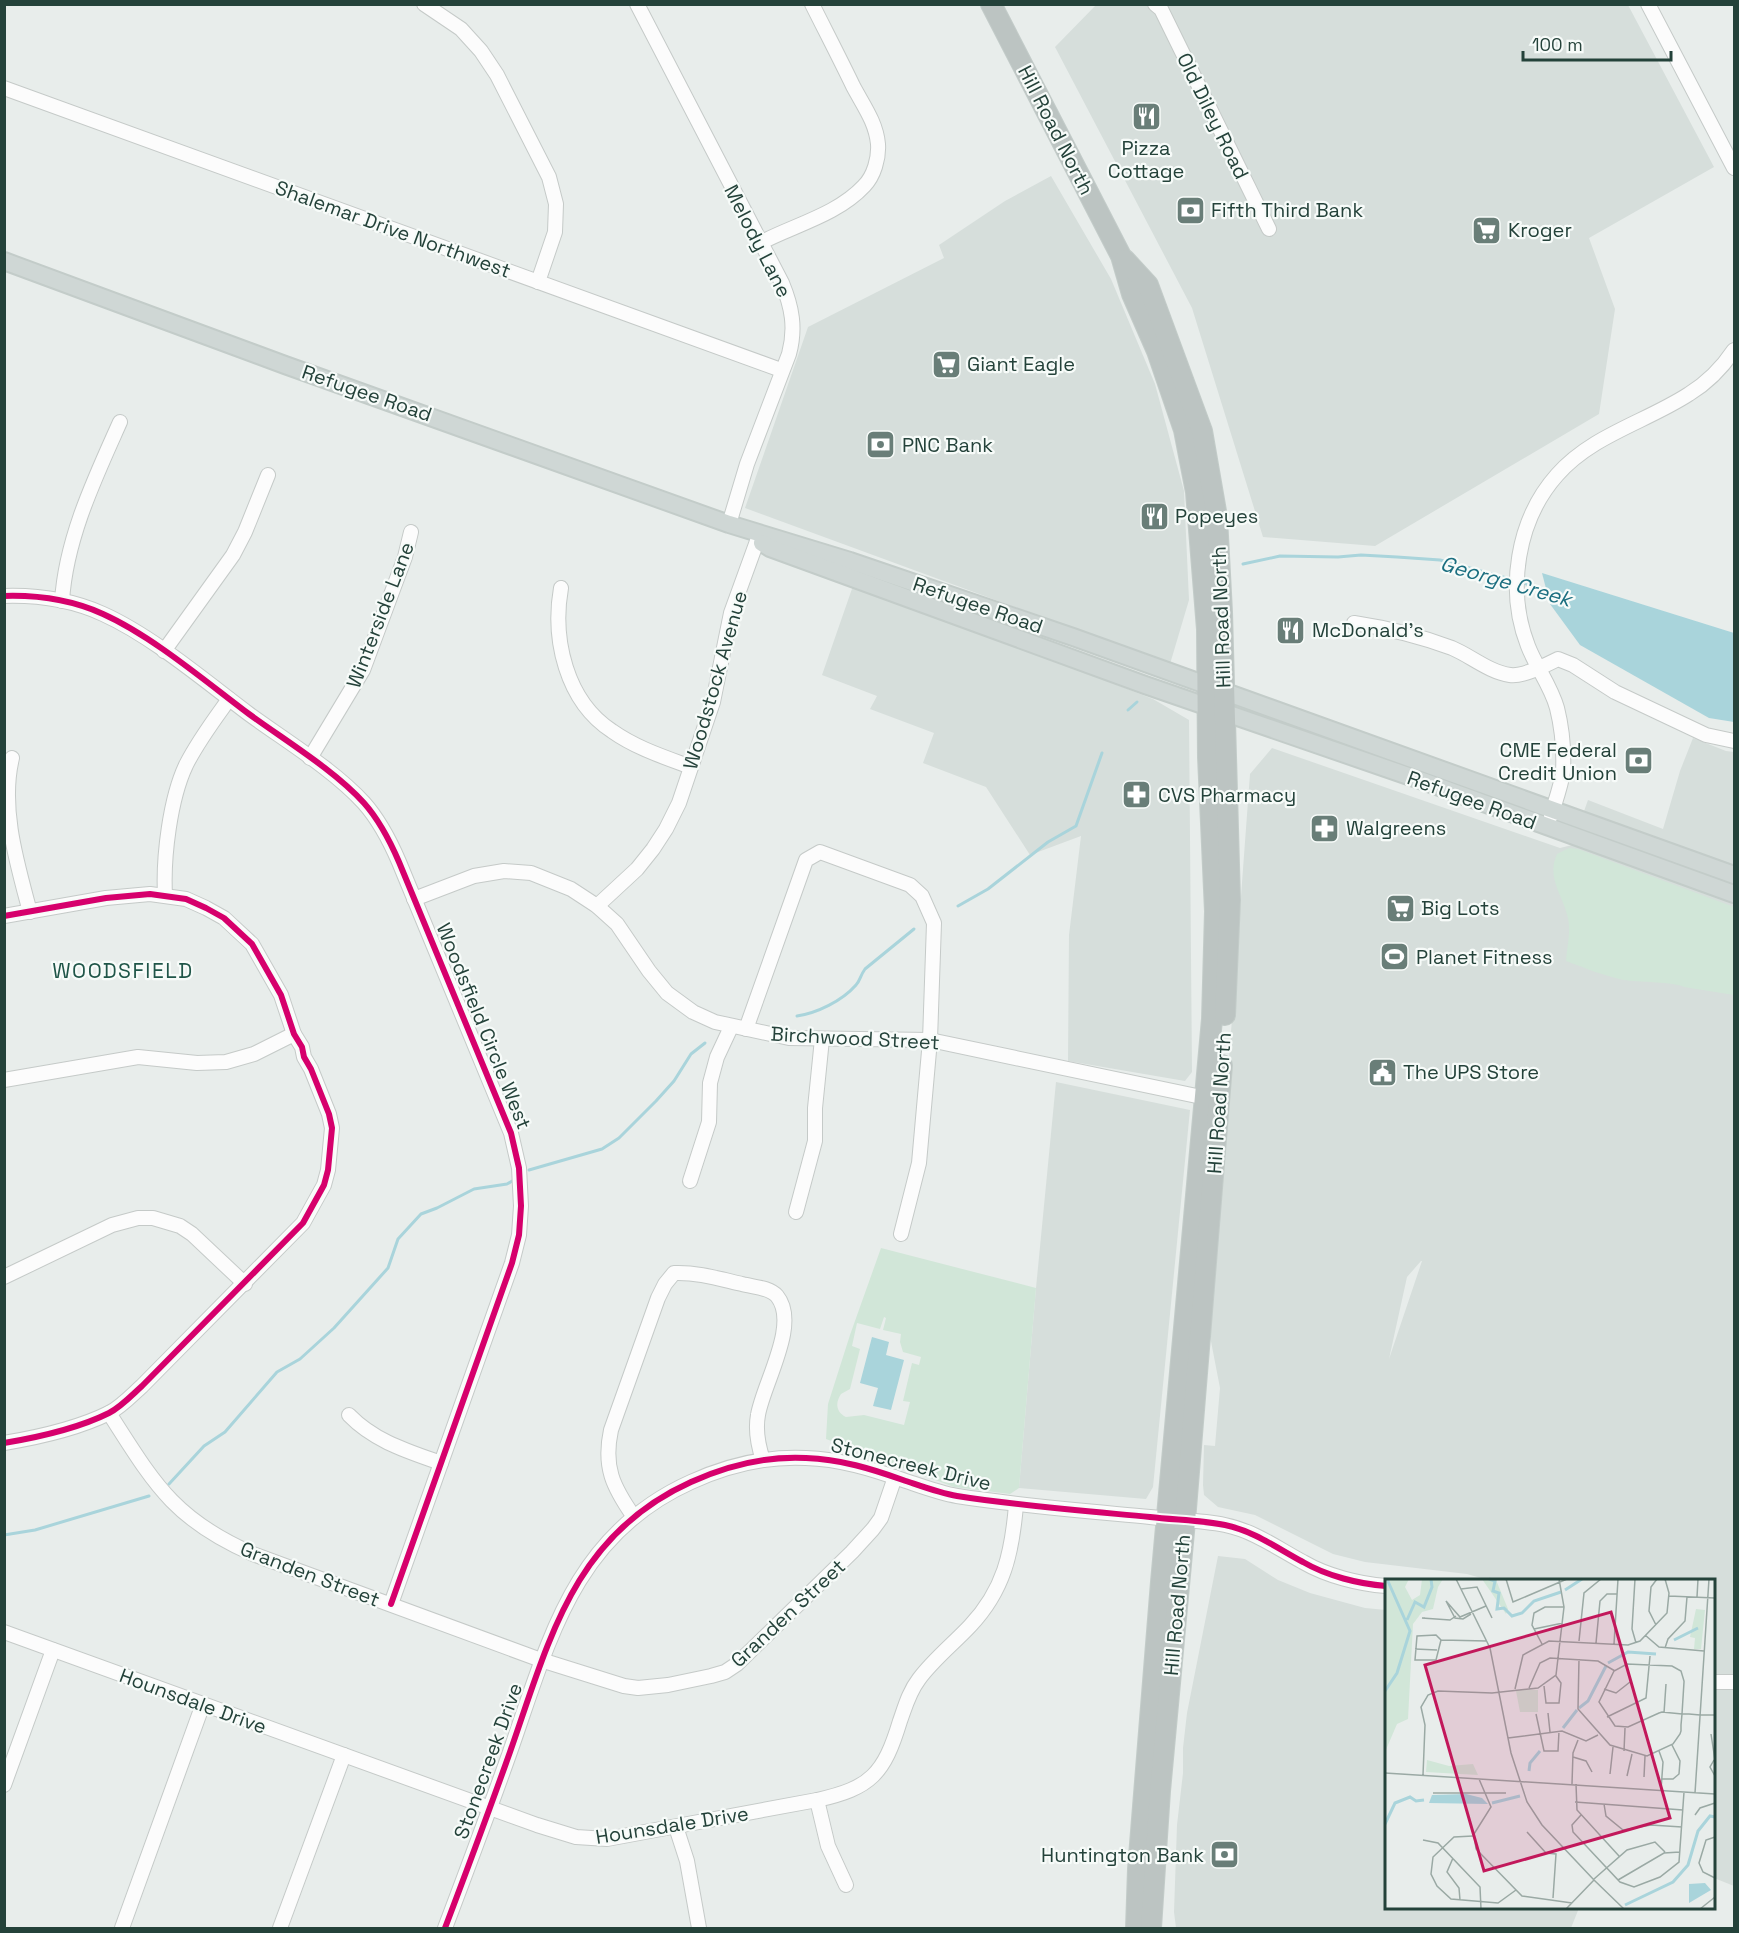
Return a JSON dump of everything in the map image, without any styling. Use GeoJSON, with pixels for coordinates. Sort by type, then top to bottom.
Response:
{"type":"FeatureCollection","features":[{"type":"Feature","properties":{"kind":"highway","name":"Hill Road North"},"geometry":{"type":"LineString","coordinates":[[991,4],[1140,290],[1157,351],[1184,430],[1196,492],[1207,629],[1216,700],[1230,900],[1228,977],[1176,1520],[1138,1869],[1136,1929]]}},
{"type":"Feature","properties":{"kind":"highway","name":"Hill Road North"},"geometry":{"type":"LineString","coordinates":[[1151,1929],[1176,1520],[1208,1098],[1215,961],[1216,700]]}},
{"type":"Feature","properties":{"kind":"main road","name":"Refugee Road"},"geometry":{"type":"LineString","coordinates":[[4,261],[285,365],[729,524],[759,537],[850,561],[1073,637],[1216,700],[1420,780],[1734,894]]}},
{"type":"Feature","properties":{"kind":"main road","name":"Refugee Road"},"geometry":{"type":"LineString","coordinates":[[759,537],[770,548],[1012,636],[1024,631],[1346,747],[1378,756],[1394,752],[1552,812],[1734,875]]}},
{"type":"Feature","properties":{"kind":"street"},"geometry":{"type":"LineString","coordinates":[[424,4],[461,29],[490,62],[549,177],[556,204],[555,232],[538,282]]}},
{"type":"Feature","properties":{"kind":"street","name":"Melody Lane"},"geometry":{"type":"LineString","coordinates":[[637,4],[782,283],[792,310],[792,340],[747,464],[729,524]]}},
{"type":"Feature","properties":{"kind":"street"},"geometry":{"type":"LineString","coordinates":[[760,243],[828,212],[844,202],[864,186],[877,160],[878,145],[870,117],[812,4]]}},
{"type":"Feature","properties":{"kind":"street","name":"Old Diley Road"},"geometry":{"type":"LineString","coordinates":[[1155,4],[1161,9],[1269,229]]}},
{"type":"Feature","properties":{"kind":"street"},"geometry":{"type":"LineString","coordinates":[[1647,4],[1734,168]]}},
{"type":"Feature","properties":{"kind":"street","name":"Shalemar Drive Northwest"},"geometry":{"type":"LineString","coordinates":[[4,88],[781,370]]}},
{"type":"Feature","properties":{"kind":"street"},"geometry":{"type":"LineString","coordinates":[[1552,812],[1563,773],[1562,738],[1557,707],[1528,646],[1519,617],[1517,580],[1523,538],[1539,500],[1557,474],[1584,451],[1610,435],[1688,395],[1714,375],[1734,350]]}},
{"type":"Feature","properties":{"kind":"street"},"geometry":{"type":"LineString","coordinates":[[62,601],[65,570],[72,542],[102,461],[120,422]]}},
{"type":"Feature","properties":{"kind":"street"},"geometry":{"type":"LineString","coordinates":[[164,651],[233,555],[268,475]]}},
{"type":"Feature","properties":{"kind":"street","name":"Winterside Lane"},"geometry":{"type":"LineString","coordinates":[[310,758],[363,670],[405,557],[411,532]]}},
{"type":"Feature","properties":{"kind":"street","name":"Woodstock Avenue"},"geometry":{"type":"LineString","coordinates":[[597,906],[637,869],[653,849],[679,803],[713,702],[731,613],[759,537]]}},
{"type":"Feature","properties":{"kind":"street"},"geometry":{"type":"LineString","coordinates":[[561,588],[558,614],[559,639],[569,677],[581,698],[610,731],[648,751],[691,767]]}},
{"type":"Feature","properties":{"kind":"street","name":"Woodsfield Circle West"},"geometry":{"type":"LineString","coordinates":[[4,596],[25,596],[62,601],[102,613],[124,625],[164,651],[310,758],[364,804],[389,839],[511,1133],[518,1161],[521,1191],[519,1235],[512,1263],[391,1604]]}},
{"type":"Feature","properties":{"kind":"street"},"geometry":{"type":"LineString","coordinates":[[1354,623],[1396,630],[1453,649],[1488,667],[1512,676],[1539,669],[1558,659],[1574,665],[1624,697],[1706,735],[1734,741]]}},
{"type":"Feature","properties":{"kind":"street"},"geometry":{"type":"LineString","coordinates":[[165,895],[166,847],[181,777],[202,738],[229,699]]}},
{"type":"Feature","properties":{"kind":"street"},"geometry":{"type":"LineString","coordinates":[[12,758],[7,786],[9,815],[20,876],[30,912]]}},
{"type":"Feature","properties":{"kind":"street"},"geometry":{"type":"LineString","coordinates":[[746,1029],[806,860],[820,852],[910,885],[922,896],[934,923],[930,1040],[919,1163],[902,1234]]}},
{"type":"Feature","properties":{"kind":"street","name":"Birchwood Street"},"geometry":{"type":"LineString","coordinates":[[414,899],[474,876],[491,872],[531,873],[556,881],[597,906],[616,924],[667,993],[703,1017],[731,1027],[789,1038],[930,1040],[1208,1098]]}},
{"type":"Feature","properties":{"kind":"street"},"geometry":{"type":"LineString","coordinates":[[4,916],[126,895],[165,895],[186,899],[224,918],[252,944],[281,995],[294,1034],[302,1047],[304,1057],[329,1114],[332,1128],[328,1170],[324,1185],[303,1223],[142,1386],[109,1413],[57,1432],[4,1443]]}},
{"type":"Feature","properties":{"kind":"street"},"geometry":{"type":"LineString","coordinates":[[690,1181],[709,1122],[710,1083],[717,1058],[731,1027]]}},
{"type":"Feature","properties":{"kind":"street"},"geometry":{"type":"LineString","coordinates":[[4,1080],[138,1057],[212,1064],[226,1062],[254,1054],[294,1034]]}},
{"type":"Feature","properties":{"kind":"street"},"geometry":{"type":"LineString","coordinates":[[796,1212],[815,1141],[815,1108],[822,1040]]}},
{"type":"Feature","properties":{"kind":"street"},"geometry":{"type":"LineString","coordinates":[[4,1277],[112,1225],[138,1218],[153,1218],[174,1224],[192,1234],[245,1284]]}},
{"type":"Feature","properties":{"kind":"street"},"geometry":{"type":"LineString","coordinates":[[634,1517],[618,1493],[610,1473],[608,1444],[658,1298],[674,1273],[688,1272],[761,1288],[776,1296],[782,1306],[786,1319],[783,1334],[757,1416],[758,1445],[763,1460]]}},
{"type":"Feature","properties":{"kind":"street","name":"Granden Street"},"geometry":{"type":"LineString","coordinates":[[109,1413],[159,1489],[202,1528],[227,1542],[253,1554],[542,1659],[609,1682],[638,1688],[668,1685],[725,1671],[749,1654],[873,1529],[881,1518],[895,1477]]}},
{"type":"Feature","properties":{"kind":"street"},"geometry":{"type":"LineString","coordinates":[[349,1415],[379,1439],[441,1463]]}},
{"type":"Feature","properties":{"kind":"street","name":"Stonecreek Drive"},"geometry":{"type":"LineString","coordinates":[[445,1929],[542,1659],[559,1617],[588,1565],[616,1532],[634,1517],[676,1488],[703,1476],[763,1460],[819,1459],[849,1463],[952,1495],[1016,1505],[1226,1525],[1264,1538],[1316,1568],[1365,1584],[1385,1586]]}},
{"type":"Feature","properties":{"kind":"street","name":"Hounsdale Drive"},"geometry":{"type":"LineString","coordinates":[[4,1632],[565,1835],[594,1840],[623,1837],[817,1800],[854,1790],[875,1774],[887,1760],[911,1691],[929,1667],[980,1614],[1003,1576],[1011,1548],[1016,1505]]}},
{"type":"Feature","properties":{"kind":"street"},"geometry":{"type":"LineString","coordinates":[[4,1785],[52,1650]]}},
{"type":"Feature","properties":{"kind":"street"},"geometry":{"type":"LineString","coordinates":[[1715,1682],[1734,1682]]}},
{"type":"Feature","properties":{"kind":"street"},"geometry":{"type":"LineString","coordinates":[[122,1929],[203,1704]]}},
{"type":"Feature","properties":{"kind":"street"},"geometry":{"type":"LineString","coordinates":[[280,1929],[344,1755]]}},
{"type":"Feature","properties":{"kind":"street"},"geometry":{"type":"LineString","coordinates":[[817,1800],[828,1846],[846,1885]]}},
{"type":"Feature","properties":{"kind":"street"},"geometry":{"type":"LineString","coordinates":[[676,1827],[687,1861],[699,1929]]}},
{"type":"Feature","properties":{"kind":"shaded area"},"geometry":{"type":"Polygon","coordinates":[[[1096,5],[1628,5],[1714,167],[1589,238],[1615,309],[1599,414],[1375,546],[1263,537],[1192,308],[1055,47],[1096,5]]]}},
{"type":"Feature","properties":{"kind":"shaded area"},"geometry":{"type":"Polygon","coordinates":[[[1051,176],[1111,279],[1155,384],[1184,491],[1189,600],[1170,664],[745,508],[808,327],[944,258],[939,245],[1005,201],[1051,176]]]}},
{"type":"Feature","properties":{"kind":"shaded area"},"geometry":{"type":"Polygon","coordinates":[[[854,583],[1153,699],[1189,720],[1192,1072],[1185,1081],[1068,1061],[1069,935],[1081,836],[1030,855],[986,787],[923,763],[934,733],[870,709],[877,696],[822,675],[854,583]]]}},
{"type":"Feature","properties":{"kind":"shaded area"},"geometry":{"type":"Polygon","coordinates":[[[1693,738],[1734,752],[1734,1886],[1715,1878],[1715,1579],[1484,1579],[1467,1574],[1365,1562],[1333,1554],[1255,1515],[1218,1507],[1204,1495],[1203,1485],[1204,1445],[1215,1446],[1220,1388],[1209,1331],[1250,774],[1272,748],[1560,848],[1572,845],[1588,800],[1663,829],[1680,771],[1693,738]],[[1422,1261],[1407,1277],[1389,1359],[1422,1261]]]}},
{"type":"Feature","properties":{"kind":"shaded area"},"geometry":{"type":"Polygon","coordinates":[[[1056,1082],[1190,1110],[1153,1487],[1146,1499],[1019,1488],[1056,1082]]]}},
{"type":"Feature","properties":{"kind":"shaded area"},"geometry":{"type":"Polygon","coordinates":[[[1218,1556],[1245,1559],[1278,1580],[1310,1593],[1365,1608],[1385,1610],[1385,1909],[1579,1909],[1571,1928],[1176,1928],[1174,1912],[1177,1825],[1187,1713],[1218,1556]]]}},
{"type":"Feature","properties":{"kind":"green space"},"geometry":{"type":"Polygon","coordinates":[[[1569,848],[1578,849],[1734,907],[1734,995],[1673,984],[1624,980],[1566,961],[1569,924],[1553,871],[1557,854],[1569,848]]]}},
{"type":"Feature","properties":{"kind":"green space"},"geometry":{"type":"Polygon","coordinates":[[[881,1248],[1036,1288],[1019,1488],[1010,1494],[954,1487],[826,1439],[828,1404],[881,1248]],[[884,1317],[880,1329],[857,1323],[852,1346],[860,1349],[850,1389],[841,1394],[838,1407],[840,1413],[846,1417],[864,1415],[904,1425],[910,1402],[903,1401],[912,1363],[919,1365],[921,1357],[903,1352],[900,1342],[901,1334],[883,1330],[886,1318],[884,1317]]]}},
{"type":"Feature","properties":{"kind":"water"},"geometry":{"type":"Polygon","coordinates":[[[1542,573],[1734,633],[1734,722],[1709,718],[1580,645],[1550,604],[1542,573]]]}},
{"type":"Feature","properties":{"kind":"water"},"geometry":{"type":"Polygon","coordinates":[[[872,1337],[889,1342],[886,1355],[904,1360],[891,1410],[873,1406],[878,1388],[860,1383],[872,1337]]]}},
{"type":"Feature","properties":{"kind":"waterway","name":"George Creek"},"geometry":{"type":"LineString","coordinates":[[1243,564],[1280,556],[1397,557],[1440,560],[1514,580]]}},
{"type":"Feature","properties":{"kind":"waterway","name":"George Creek"},"geometry":{"type":"LineString","coordinates":[[1520,582],[1548,591]]}},
{"type":"Feature","properties":{"kind":"waterway","name":"George Creek"},"geometry":{"type":"LineString","coordinates":[[1128,710],[1137,702]]}},
{"type":"Feature","properties":{"kind":"waterway","name":"George Creek"},"geometry":{"type":"LineString","coordinates":[[958,906],[988,889],[1048,842],[1076,826],[1102,753]]}},
{"type":"Feature","properties":{"kind":"waterway","name":"George Creek"},"geometry":{"type":"LineString","coordinates":[[797,1016],[821,1009],[844,996],[857,983],[865,969],[914,929]]}},
{"type":"Feature","properties":{"kind":"waterway","name":"George Creek"},"geometry":{"type":"LineString","coordinates":[[529,1170],[602,1149],[619,1138],[674,1081],[691,1054],[705,1043]]}},
{"type":"Feature","properties":{"kind":"waterway"},"geometry":{"type":"LineString","coordinates":[[169,1484],[204,1446],[225,1432],[277,1372],[300,1359],[334,1328],[388,1268],[398,1239],[421,1214],[474,1189],[507,1184],[514,1180]]}},
{"type":"Feature","properties":{"kind":"waterway","name":"George Creek"},"geometry":{"type":"LineString","coordinates":[[4,1535],[35,1530],[149,1496]]}},
{"type":"Feature","properties":{"kind":"cycle path"},"geometry":{"type":"LineString","coordinates":[[4,596],[29,596],[67,602],[91,609],[122,623],[178,660],[309,756],[339,779],[364,803],[380,824],[396,854],[511,1133],[519,1168],[521,1206],[519,1235],[512,1263],[391,1604]]}},
{"type":"Feature","properties":{"kind":"cycle path"},"geometry":{"type":"LineString","coordinates":[[4,916],[106,898],[150,894],[186,899],[224,918],[252,944],[281,995],[294,1034],[302,1047],[304,1057],[329,1114],[332,1128],[328,1170],[324,1185],[303,1223],[142,1386],[118,1408],[97,1419],[58,1432],[4,1443]]}},
{"type":"Feature","properties":{"kind":"cycle path"},"geometry":{"type":"LineString","coordinates":[[445,1928],[538,1670],[571,1595],[592,1561],[618,1531],[651,1504],[691,1482],[718,1471],[762,1460],[819,1459],[868,1468],[957,1496],[1216,1523],[1256,1536],[1312,1567],[1333,1575],[1385,1586]]}},
{"type":"Feature","properties":{"kind":"place","name":"Pizza Cottage"},"geometry":{"type":"Point","coordinates":[1146,117]}},
{"type":"Feature","properties":{"kind":"place","name":"Fifth Third Bank"},"geometry":{"type":"Point","coordinates":[1190,210]}},
{"type":"Feature","properties":{"kind":"place","name":"Kroger"},"geometry":{"type":"Point","coordinates":[1487,230]}},
{"type":"Feature","properties":{"kind":"place","name":"Giant Eagle"},"geometry":{"type":"Point","coordinates":[946,364]}},
{"type":"Feature","properties":{"kind":"place","name":"PNC Bank"},"geometry":{"type":"Point","coordinates":[881,445]}},
{"type":"Feature","properties":{"kind":"place","name":"Popeyes"},"geometry":{"type":"Point","coordinates":[1154,516]}},
{"type":"Feature","properties":{"kind":"place","name":"McDonald's"},"geometry":{"type":"Point","coordinates":[1291,630]}},
{"type":"Feature","properties":{"kind":"place","name":"CME Federal Credit Union"},"geometry":{"type":"Point","coordinates":[1638,761]}},
{"type":"Feature","properties":{"kind":"place","name":"CVS Pharmacy"},"geometry":{"type":"Point","coordinates":[1137,795]}},
{"type":"Feature","properties":{"kind":"place","name":"Walgreens"},"geometry":{"type":"Point","coordinates":[1325,828]}},
{"type":"Feature","properties":{"kind":"place","name":"Big Lots"},"geometry":{"type":"Point","coordinates":[1400,908]}},
{"type":"Feature","properties":{"kind":"place","name":"Planet Fitness"},"geometry":{"type":"Point","coordinates":[1395,957]}},
{"type":"Feature","properties":{"kind":"place","name":"The UPS Store"},"geometry":{"type":"Point","coordinates":[1382,1072]}},
{"type":"Feature","properties":{"kind":"place","name":"Huntington Bank"},"geometry":{"type":"Point","coordinates":[1225,1855]}},
{"type":"Feature","properties":{"kind":"district","name":"WOODSFIELD"},"geometry":{"type":"Point","coordinates":[123,970]}}]}
